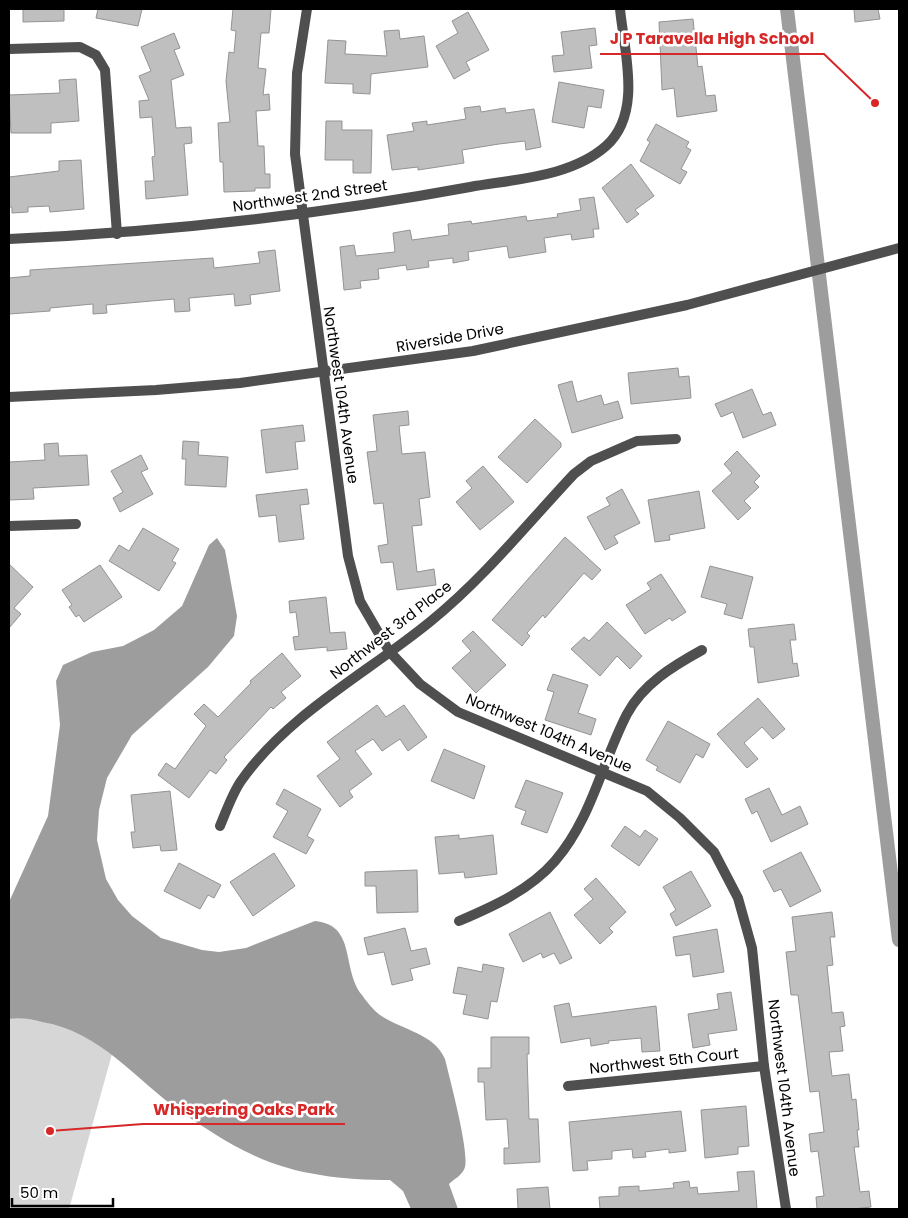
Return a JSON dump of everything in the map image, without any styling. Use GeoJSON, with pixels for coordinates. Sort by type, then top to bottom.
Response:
{"type":"FeatureCollection","features":[{"type":"Feature","properties":{"kind":"street","name":"Northwest 104th Avenue"},"geometry":{"type":"LineString","coordinates":[[307,9],[297,73],[295,154],[322,373],[348,556],[360,601],[389,652],[420,684],[458,712],[647,791],[680,818],[714,852],[738,898],[752,948],[764,1066],[786,1209]]}},
{"type":"Feature","properties":{"kind":"street","name":"Northwest 2nd Street"},"geometry":{"type":"LineString","coordinates":[[9,239],[118,234],[302,214],[559,171],[587,159],[607,145],[623,121],[629,95],[620,9]]}},
{"type":"Feature","properties":{"kind":"street"},"geometry":{"type":"LineString","coordinates":[[9,49],[80,47],[96,55],[106,70],[118,234]]}},
{"type":"Feature","properties":{"kind":"street","name":"Riverside Drive"},"geometry":{"type":"LineString","coordinates":[[9,398],[156,390],[322,373],[482,349],[687,305],[846,264],[899,247]]}},
{"type":"Feature","properties":{"kind":"street","name":"Northwest 3rd Place"},"geometry":{"type":"LineString","coordinates":[[220,826],[239,783],[260,756],[284,733],[431,621],[466,589],[574,474],[616,449],[637,442],[676,438]]}},
{"type":"Feature","properties":{"kind":"street"},"geometry":{"type":"LineString","coordinates":[[9,526],[76,524]]}},
{"type":"Feature","properties":{"kind":"street"},"geometry":{"type":"LineString","coordinates":[[459,921],[494,905],[530,885],[555,861],[578,829],[628,713],[645,690],[669,669],[702,650]]}},
{"type":"Feature","properties":{"kind":"street","name":"Northwest 5th Court"},"geometry":{"type":"LineString","coordinates":[[568,1086],[764,1066]]}},
{"type":"Feature","properties":{"kind":"shaded area"},"geometry":{"type":"Polygon","coordinates":[[[217,538],[225,550],[237,616],[234,636],[208,667],[132,735],[107,778],[99,810],[97,840],[106,879],[118,900],[132,916],[161,938],[202,950],[219,952],[246,948],[315,921],[328,924],[337,931],[343,939],[356,985],[370,1006],[388,1020],[433,1043],[445,1059],[464,1146],[465,1167],[458,1177],[449,1184],[458,1209],[411,1209],[403,1191],[390,1180],[320,1175],[269,1162],[235,1146],[181,1112],[116,1058],[82,1036],[63,1027],[34,1020],[9,1019],[9,902],[48,816],[60,725],[56,681],[63,665],[92,652],[123,646],[154,630],[182,606],[209,545],[217,538]]]}},
{"type":"Feature","properties":{"kind":"shaded area"},"geometry":{"type":"Polygon","coordinates":[[[18,1017],[45,1022],[67,1029],[89,1039],[112,1054],[69,1209],[9,1209],[9,1019],[18,1017]]]}},
{"type":"Feature","properties":{"kind":"building"},"geometry":{"type":"Polygon","coordinates":[[[23,9],[64,9],[64,21],[23,22],[23,9]]]}},
{"type":"Feature","properties":{"kind":"building"},"geometry":{"type":"Polygon","coordinates":[[[98,9],[142,9],[138,26],[96,18],[98,9]]]}},
{"type":"Feature","properties":{"kind":"building"},"geometry":{"type":"Polygon","coordinates":[[[233,9],[271,9],[269,33],[261,33],[258,68],[266,69],[263,95],[269,94],[270,110],[256,111],[258,146],[264,146],[265,174],[270,174],[270,188],[255,188],[255,191],[224,192],[223,162],[220,162],[218,123],[230,122],[226,81],[229,52],[234,53],[236,31],[231,30],[233,9]]]}},
{"type":"Feature","properties":{"kind":"building"},"geometry":{"type":"Polygon","coordinates":[[[854,9],[878,9],[880,19],[855,22],[854,9]]]}},
{"type":"Feature","properties":{"kind":"building"},"geometry":{"type":"Polygon","coordinates":[[[468,12],[489,50],[466,62],[470,70],[454,79],[436,46],[458,33],[452,21],[468,12]]]}},
{"type":"Feature","properties":{"kind":"building"},"geometry":{"type":"Polygon","coordinates":[[[693,19],[698,67],[702,66],[706,96],[715,95],[717,111],[677,117],[674,88],[662,90],[659,22],[693,19]]]}},
{"type":"Feature","properties":{"kind":"building"},"geometry":{"type":"Polygon","coordinates":[[[595,28],[597,45],[589,46],[592,68],[554,72],[552,56],[564,55],[561,32],[595,28]]]}},
{"type":"Feature","properties":{"kind":"building"},"geometry":{"type":"Polygon","coordinates":[[[399,30],[400,39],[424,36],[428,67],[371,74],[370,94],[353,93],[353,84],[325,83],[328,40],[346,41],[345,54],[387,56],[384,31],[399,30]]]}},
{"type":"Feature","properties":{"kind":"building"},"geometry":{"type":"Polygon","coordinates":[[[174,33],[180,48],[174,50],[184,75],[171,80],[176,128],[191,127],[192,143],[184,144],[188,195],[146,199],[145,181],[154,181],[152,157],[155,156],[152,117],[140,118],[139,101],[149,100],[139,76],[151,71],[141,47],[174,33]]]}},
{"type":"Feature","properties":{"kind":"building"},"geometry":{"type":"Polygon","coordinates":[[[76,79],[79,121],[51,123],[51,133],[11,133],[9,95],[60,93],[59,80],[76,79]]]}},
{"type":"Feature","properties":{"kind":"building"},"geometry":{"type":"Polygon","coordinates":[[[559,82],[604,90],[601,108],[588,106],[584,128],[552,122],[559,82]]]}},
{"type":"Feature","properties":{"kind":"building"},"geometry":{"type":"Polygon","coordinates":[[[480,106],[481,112],[505,108],[506,113],[534,109],[541,147],[526,150],[525,141],[499,144],[462,150],[464,163],[418,170],[418,167],[392,170],[387,135],[414,131],[412,123],[427,121],[427,125],[466,119],[464,108],[480,106]]]}},
{"type":"Feature","properties":{"kind":"building"},"geometry":{"type":"Polygon","coordinates":[[[326,121],[342,121],[342,130],[372,130],[371,173],[353,173],[353,160],[325,160],[326,121]]]}},
{"type":"Feature","properties":{"kind":"building"},"geometry":{"type":"Polygon","coordinates":[[[656,124],[689,142],[686,147],[691,150],[681,169],[687,172],[680,184],[640,161],[650,142],[647,140],[656,124]]]}},
{"type":"Feature","properties":{"kind":"building"},"geometry":{"type":"Polygon","coordinates":[[[81,160],[84,209],[50,212],[49,206],[28,207],[28,212],[12,213],[12,207],[9,207],[9,177],[59,171],[59,161],[81,160]]]}},
{"type":"Feature","properties":{"kind":"building"},"geometry":{"type":"Polygon","coordinates":[[[631,164],[654,196],[635,210],[639,214],[627,223],[602,188],[631,164]]]}},
{"type":"Feature","properties":{"kind":"building"},"geometry":{"type":"Polygon","coordinates":[[[594,197],[599,229],[593,229],[594,237],[572,240],[571,234],[544,238],[546,252],[509,258],[507,246],[468,252],[469,260],[453,263],[453,258],[428,261],[429,267],[407,270],[406,265],[378,269],[379,279],[360,281],[361,288],[344,290],[340,247],[354,245],[356,256],[395,252],[393,233],[410,230],[412,240],[449,235],[448,224],[471,221],[472,224],[526,216],[527,221],[558,217],[557,214],[581,210],[579,199],[594,197]]]}},
{"type":"Feature","properties":{"kind":"building"},"geometry":{"type":"Polygon","coordinates":[[[275,250],[280,291],[250,295],[251,304],[235,306],[234,294],[189,298],[190,311],[175,312],[174,299],[106,305],[107,313],[93,314],[93,304],[50,308],[50,311],[9,314],[9,278],[30,276],[30,270],[213,258],[214,268],[260,263],[258,252],[275,250]]]}},
{"type":"Feature","properties":{"kind":"building"},"geometry":{"type":"Polygon","coordinates":[[[678,368],[679,377],[689,376],[691,398],[631,404],[628,373],[678,368]]]}},
{"type":"Feature","properties":{"kind":"building"},"geometry":{"type":"Polygon","coordinates":[[[572,381],[577,402],[601,395],[604,405],[618,401],[623,418],[572,433],[558,385],[572,381]]]}},
{"type":"Feature","properties":{"kind":"building"},"geometry":{"type":"Polygon","coordinates":[[[752,389],[763,415],[771,412],[776,425],[743,438],[733,412],[721,417],[715,404],[752,389]]]}},
{"type":"Feature","properties":{"kind":"building"},"geometry":{"type":"Polygon","coordinates":[[[408,411],[409,425],[399,426],[402,454],[425,452],[430,497],[419,499],[422,525],[412,526],[417,572],[434,569],[436,585],[397,590],[393,562],[381,563],[378,546],[388,544],[383,503],[374,504],[367,452],[377,451],[373,415],[408,411]]]}},
{"type":"Feature","properties":{"kind":"building"},"geometry":{"type":"Polygon","coordinates":[[[535,419],[561,443],[561,447],[527,483],[498,457],[535,419]]]}},
{"type":"Feature","properties":{"kind":"building"},"geometry":{"type":"Polygon","coordinates":[[[303,425],[305,441],[295,442],[298,469],[266,473],[261,430],[303,425]]]}},
{"type":"Feature","properties":{"kind":"building"},"geometry":{"type":"Polygon","coordinates":[[[183,441],[199,442],[198,455],[228,457],[226,487],[185,485],[186,459],[182,459],[183,441]]]}},
{"type":"Feature","properties":{"kind":"building"},"geometry":{"type":"Polygon","coordinates":[[[58,443],[59,456],[87,455],[89,485],[33,488],[34,499],[9,500],[9,462],[45,460],[44,444],[58,443]]]}},
{"type":"Feature","properties":{"kind":"building"},"geometry":{"type":"Polygon","coordinates":[[[737,451],[760,476],[754,482],[759,487],[744,501],[751,508],[738,520],[712,491],[732,473],[724,464],[737,451]]]}},
{"type":"Feature","properties":{"kind":"building"},"geometry":{"type":"Polygon","coordinates":[[[141,455],[148,469],[141,472],[153,494],[120,512],[113,498],[123,492],[111,471],[141,455]]]}},
{"type":"Feature","properties":{"kind":"building"},"geometry":{"type":"Polygon","coordinates":[[[483,466],[514,502],[480,530],[456,502],[472,488],[466,481],[483,466]]]}},
{"type":"Feature","properties":{"kind":"building"},"geometry":{"type":"Polygon","coordinates":[[[307,489],[309,504],[300,505],[304,539],[279,542],[276,515],[259,517],[256,495],[307,489]]]}},
{"type":"Feature","properties":{"kind":"building"},"geometry":{"type":"Polygon","coordinates":[[[622,489],[640,523],[614,536],[618,543],[605,550],[587,517],[610,505],[606,498],[622,489]]]}},
{"type":"Feature","properties":{"kind":"building"},"geometry":{"type":"Polygon","coordinates":[[[699,491],[705,528],[669,535],[670,540],[655,542],[648,500],[699,491]]]}},
{"type":"Feature","properties":{"kind":"building"},"geometry":{"type":"Polygon","coordinates":[[[143,528],[179,549],[172,561],[176,563],[159,591],[109,561],[119,545],[129,551],[143,528]]]}},
{"type":"Feature","properties":{"kind":"building"},"geometry":{"type":"Polygon","coordinates":[[[565,537],[601,570],[592,580],[584,573],[545,618],[543,615],[527,633],[530,636],[522,646],[492,620],[565,537]]]}},
{"type":"Feature","properties":{"kind":"building"},"geometry":{"type":"Polygon","coordinates":[[[9,564],[33,587],[14,608],[21,614],[9,628],[9,564]]]}},
{"type":"Feature","properties":{"kind":"building"},"geometry":{"type":"Polygon","coordinates":[[[100,565],[122,597],[84,622],[79,615],[76,617],[69,607],[72,605],[62,590],[100,565]]]}},
{"type":"Feature","properties":{"kind":"building"},"geometry":{"type":"Polygon","coordinates":[[[710,566],[753,577],[742,619],[724,614],[727,604],[701,597],[710,566]]]}},
{"type":"Feature","properties":{"kind":"building"},"geometry":{"type":"Polygon","coordinates":[[[661,574],[686,612],[672,621],[670,618],[645,634],[626,605],[651,589],[647,583],[661,574]]]}},
{"type":"Feature","properties":{"kind":"building"},"geometry":{"type":"Polygon","coordinates":[[[326,597],[330,633],[345,632],[347,649],[327,651],[327,647],[295,650],[293,637],[299,636],[296,612],[290,613],[289,601],[326,597]]]}},
{"type":"Feature","properties":{"kind":"building"},"geometry":{"type":"Polygon","coordinates":[[[607,622],[642,656],[630,669],[617,656],[600,676],[571,649],[584,637],[589,641],[607,622]]]}},
{"type":"Feature","properties":{"kind":"building"},"geometry":{"type":"Polygon","coordinates":[[[794,624],[796,640],[790,640],[793,664],[797,663],[799,676],[758,683],[754,647],[750,647],[748,629],[794,624]]]}},
{"type":"Feature","properties":{"kind":"building"},"geometry":{"type":"Polygon","coordinates":[[[473,631],[506,665],[476,693],[452,668],[471,651],[462,641],[473,631]]]}},
{"type":"Feature","properties":{"kind":"building"},"geometry":{"type":"Polygon","coordinates":[[[282,653],[301,676],[281,692],[286,698],[273,709],[271,707],[224,757],[227,760],[216,774],[210,770],[189,798],[158,775],[166,763],[175,769],[206,726],[194,714],[204,704],[218,717],[251,683],[250,681],[282,653]]]}},
{"type":"Feature","properties":{"kind":"building"},"geometry":{"type":"Polygon","coordinates":[[[553,674],[588,685],[578,713],[596,719],[591,735],[545,720],[554,692],[547,690],[553,674]]]}},
{"type":"Feature","properties":{"kind":"building"},"geometry":{"type":"Polygon","coordinates":[[[758,698],[785,729],[773,739],[762,727],[744,743],[758,759],[747,768],[717,734],[758,698]]]}},
{"type":"Feature","properties":{"kind":"building"},"geometry":{"type":"Polygon","coordinates":[[[377,705],[386,717],[404,705],[427,737],[408,751],[400,739],[382,751],[373,739],[355,751],[372,774],[349,791],[353,797],[340,807],[317,776],[340,759],[327,742],[377,705]]]}},
{"type":"Feature","properties":{"kind":"building"},"geometry":{"type":"Polygon","coordinates":[[[668,721],[710,744],[703,758],[696,754],[680,783],[656,770],[658,767],[646,760],[668,721]]]}},
{"type":"Feature","properties":{"kind":"building"},"geometry":{"type":"Polygon","coordinates":[[[444,749],[485,766],[474,799],[431,781],[444,749]]]}},
{"type":"Feature","properties":{"kind":"building"},"geometry":{"type":"Polygon","coordinates":[[[526,780],[563,793],[547,833],[521,824],[526,811],[515,807],[526,780]]]}},
{"type":"Feature","properties":{"kind":"building"},"geometry":{"type":"Polygon","coordinates":[[[769,788],[782,815],[800,806],[808,824],[771,842],[757,811],[752,814],[745,799],[769,788]]]}},
{"type":"Feature","properties":{"kind":"building"},"geometry":{"type":"Polygon","coordinates":[[[284,789],[321,809],[307,836],[314,840],[306,854],[273,837],[288,811],[276,804],[284,789]]]}},
{"type":"Feature","properties":{"kind":"building"},"geometry":{"type":"Polygon","coordinates":[[[170,791],[177,850],[161,851],[160,845],[133,848],[131,832],[135,832],[131,795],[170,791]]]}},
{"type":"Feature","properties":{"kind":"building"},"geometry":{"type":"Polygon","coordinates":[[[625,826],[640,837],[645,830],[658,839],[639,866],[611,846],[625,826]]]}},
{"type":"Feature","properties":{"kind":"building"},"geometry":{"type":"Polygon","coordinates":[[[459,835],[459,839],[493,835],[497,874],[465,878],[464,872],[439,874],[435,837],[459,835]]]}},
{"type":"Feature","properties":{"kind":"building"},"geometry":{"type":"Polygon","coordinates":[[[801,852],[821,891],[790,907],[781,889],[774,892],[763,871],[801,852]]]}},
{"type":"Feature","properties":{"kind":"building"},"geometry":{"type":"Polygon","coordinates":[[[274,853],[295,886],[253,916],[230,882],[274,853]]]}},
{"type":"Feature","properties":{"kind":"building"},"geometry":{"type":"Polygon","coordinates":[[[179,863],[221,885],[214,898],[208,895],[200,909],[164,891],[179,863]]]}},
{"type":"Feature","properties":{"kind":"building"},"geometry":{"type":"Polygon","coordinates":[[[417,870],[418,912],[377,913],[376,886],[365,886],[365,872],[417,870]]]}},
{"type":"Feature","properties":{"kind":"building"},"geometry":{"type":"Polygon","coordinates":[[[691,871],[711,906],[676,926],[670,914],[676,910],[663,887],[691,871]]]}},
{"type":"Feature","properties":{"kind":"building"},"geometry":{"type":"Polygon","coordinates":[[[596,878],[626,912],[609,928],[613,932],[600,944],[574,915],[593,899],[584,889],[596,878]]]}},
{"type":"Feature","properties":{"kind":"building"},"geometry":{"type":"Polygon","coordinates":[[[550,912],[572,958],[560,964],[554,953],[543,958],[541,953],[523,962],[509,934],[550,912]]]}},
{"type":"Feature","properties":{"kind":"building"},"geometry":{"type":"Polygon","coordinates":[[[832,912],[835,937],[830,937],[833,965],[827,966],[832,1013],[843,1012],[845,1026],[840,1027],[843,1051],[829,1052],[832,1076],[849,1074],[852,1100],[856,1099],[859,1130],[857,1130],[859,1147],[854,1147],[860,1192],[869,1191],[871,1207],[852,1209],[817,1209],[816,1197],[824,1196],[818,1151],[811,1152],[809,1134],[824,1132],[819,1091],[810,1092],[798,995],[791,995],[786,952],[796,951],[792,917],[832,912]]]}},
{"type":"Feature","properties":{"kind":"building"},"geometry":{"type":"Polygon","coordinates":[[[405,928],[411,951],[426,948],[430,964],[410,969],[413,980],[392,985],[384,952],[368,955],[364,938],[405,928]]]}},
{"type":"Feature","properties":{"kind":"building"},"geometry":{"type":"Polygon","coordinates":[[[717,929],[724,972],[693,977],[690,954],[676,956],[673,937],[717,929]]]}},
{"type":"Feature","properties":{"kind":"building"},"geometry":{"type":"Polygon","coordinates":[[[483,964],[504,968],[497,1002],[491,1001],[488,1019],[463,1014],[467,995],[453,993],[458,967],[482,972],[483,964]]]}},
{"type":"Feature","properties":{"kind":"building"},"geometry":{"type":"Polygon","coordinates":[[[731,992],[737,1030],[708,1034],[710,1045],[693,1048],[688,1014],[719,1009],[717,994],[731,992]]]}},
{"type":"Feature","properties":{"kind":"building"},"geometry":{"type":"Polygon","coordinates":[[[569,1003],[572,1017],[656,1006],[660,1051],[642,1052],[641,1038],[608,1041],[609,1043],[591,1046],[590,1038],[561,1043],[554,1006],[569,1003]]]}},
{"type":"Feature","properties":{"kind":"building"},"geometry":{"type":"Polygon","coordinates":[[[491,1037],[529,1037],[529,1054],[527,1054],[529,1119],[538,1119],[540,1162],[504,1164],[504,1148],[509,1148],[507,1119],[486,1120],[484,1082],[478,1082],[478,1068],[491,1068],[491,1037]]]}},
{"type":"Feature","properties":{"kind":"building"},"geometry":{"type":"Polygon","coordinates":[[[746,1106],[749,1146],[738,1147],[738,1154],[705,1158],[701,1110],[746,1106]]]}},
{"type":"Feature","properties":{"kind":"building"},"geometry":{"type":"Polygon","coordinates":[[[681,1111],[686,1151],[669,1153],[669,1149],[645,1152],[646,1157],[633,1158],[632,1149],[612,1151],[612,1159],[587,1161],[588,1170],[573,1171],[569,1122],[681,1111]]]}},
{"type":"Feature","properties":{"kind":"building"},"geometry":{"type":"Polygon","coordinates":[[[754,1171],[757,1209],[600,1209],[599,1197],[619,1196],[619,1187],[639,1186],[639,1191],[674,1188],[673,1183],[689,1181],[690,1188],[697,1187],[698,1194],[739,1191],[737,1172],[754,1171]]]}},
{"type":"Feature","properties":{"kind":"building"},"geometry":{"type":"Polygon","coordinates":[[[548,1187],[550,1209],[518,1209],[517,1189],[548,1187]]]}},
{"type":"Feature","properties":{"kind":"waterway"},"geometry":{"type":"LineString","coordinates":[[787,9],[899,940]]}},
{"type":"Feature","properties":{"kind":"place","name":"J P Taravella High School"},"geometry":{"type":"Point","coordinates":[875,103]}},
{"type":"Feature","properties":{"kind":"place","name":"Whispering Oaks Park"},"geometry":{"type":"Point","coordinates":[50,1131]}}]}
